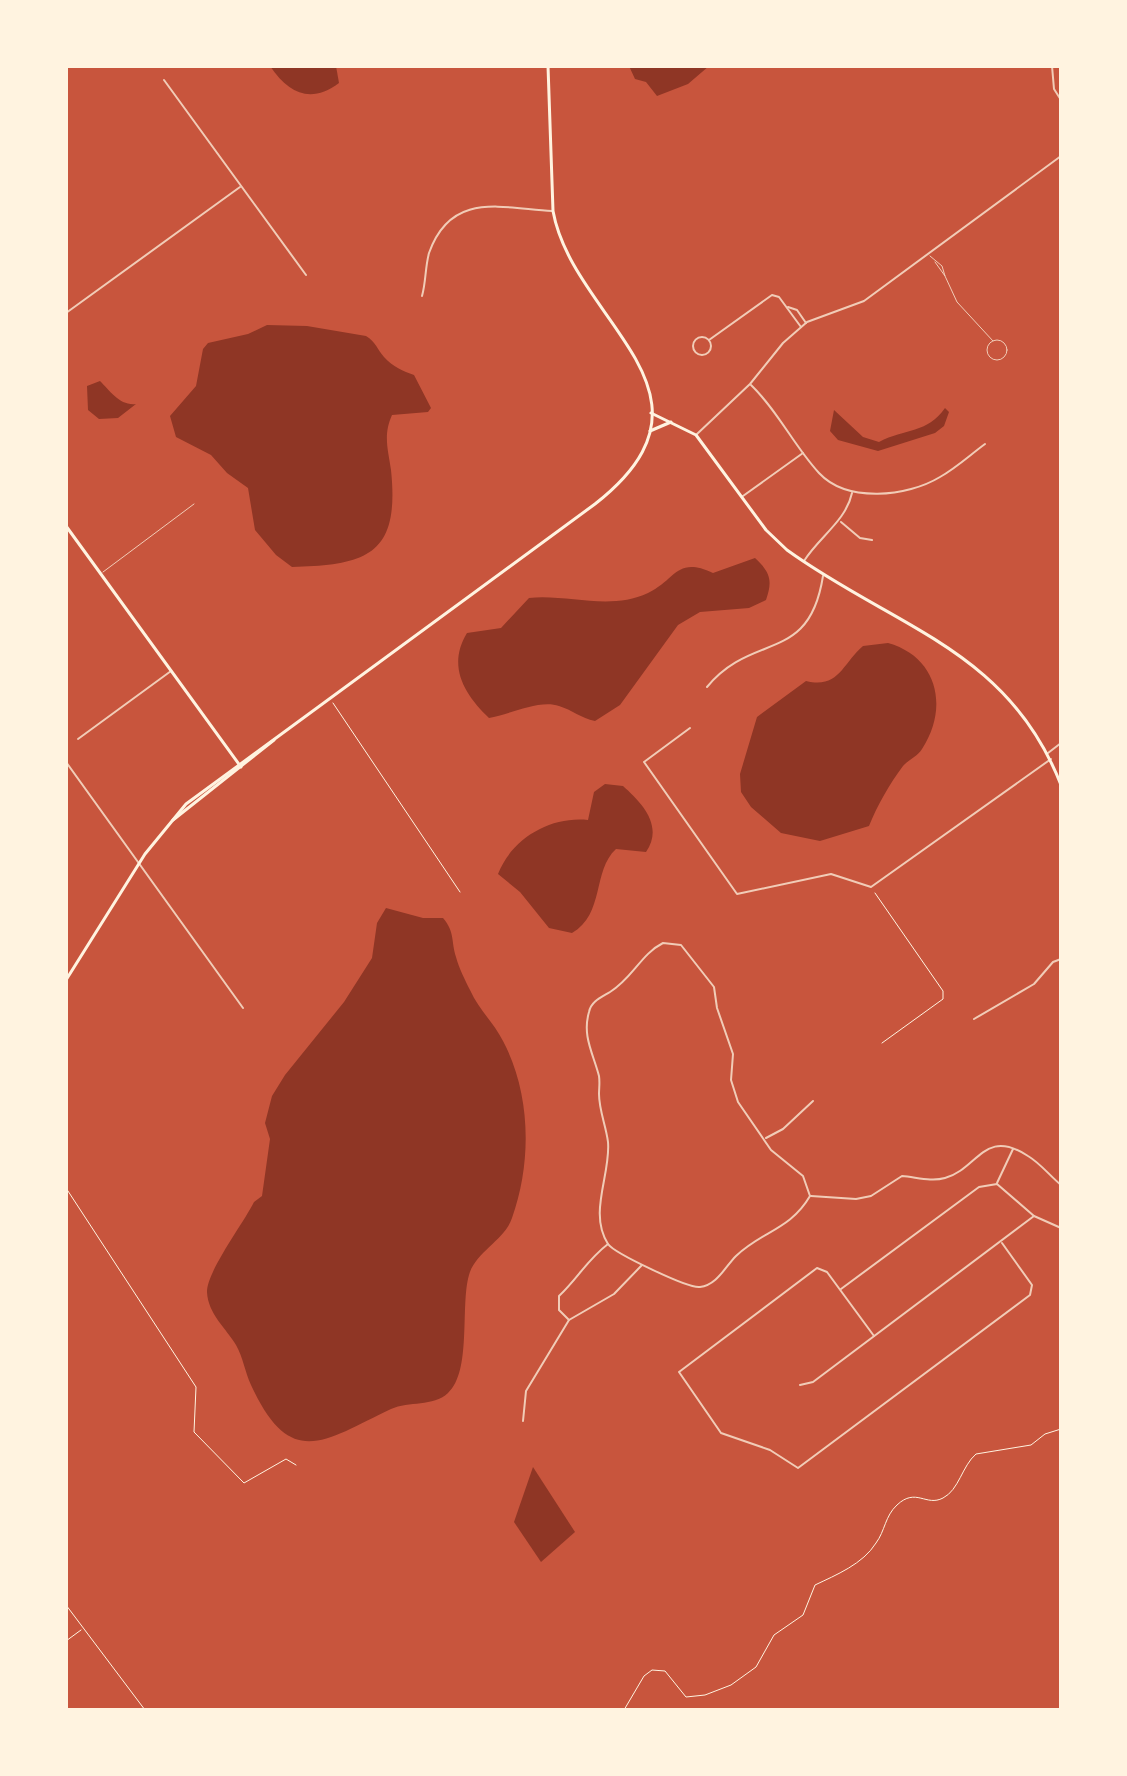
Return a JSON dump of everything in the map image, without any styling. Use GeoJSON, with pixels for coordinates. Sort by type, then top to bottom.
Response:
{"type":"FeatureCollection","features":[{"type":"Feature","properties":{"kind":"main road"},"geometry":{"type":"LineString","coordinates":[[66,980],[167,825],[239,765],[615,488],[636,467],[650,431],[651,413],[641,366],[565,253],[553,211],[548,66]]}},
{"type":"Feature","properties":{"kind":"main road"},"geometry":{"type":"LineString","coordinates":[[651,413],[696,435],[766,530],[803,562],[950,648],[987,675],[1012,699],[1048,753],[1061,785]]}},
{"type":"Feature","properties":{"kind":"main road"},"geometry":{"type":"LineString","coordinates":[[650,431],[673,422]]}},
{"type":"Feature","properties":{"kind":"main road"},"geometry":{"type":"LineString","coordinates":[[66,526],[239,765]]}},
{"type":"Feature","properties":{"kind":"street"},"geometry":{"type":"LineString","coordinates":[[1052,66],[1054,89],[1061,100]]}},
{"type":"Feature","properties":{"kind":"street"},"geometry":{"type":"LineString","coordinates":[[164,80],[306,275]]}},
{"type":"Feature","properties":{"kind":"street"},"geometry":{"type":"LineString","coordinates":[[696,435],[750,384],[806,323],[864,301],[1061,156]]}},
{"type":"Feature","properties":{"kind":"street"},"geometry":{"type":"LineString","coordinates":[[66,313],[241,186]]}},
{"type":"Feature","properties":{"kind":"street"},"geometry":{"type":"LineString","coordinates":[[422,296],[431,249],[449,220],[462,210],[484,206],[553,211]]}},
{"type":"Feature","properties":{"kind":"street"},"geometry":{"type":"LineString","coordinates":[[709,340],[704,337],[696,339],[694,350],[707,353],[709,340],[769,296],[777,296],[801,327]]}},
{"type":"Feature","properties":{"kind":"street"},"geometry":{"type":"LineString","coordinates":[[787,307],[797,310],[806,323]]}},
{"type":"Feature","properties":{"kind":"street"},"geometry":{"type":"LineString","coordinates":[[750,384],[767,400],[826,480],[853,492],[899,491],[924,485],[985,444]]}},
{"type":"Feature","properties":{"kind":"street"},"geometry":{"type":"LineString","coordinates":[[742,497],[804,452]]}},
{"type":"Feature","properties":{"kind":"street"},"geometry":{"type":"LineString","coordinates":[[803,562],[817,540],[840,521],[850,506],[853,492]]}},
{"type":"Feature","properties":{"kind":"street"},"geometry":{"type":"LineString","coordinates":[[840,521],[860,538],[872,540]]}},
{"type":"Feature","properties":{"kind":"street"},"geometry":{"type":"LineString","coordinates":[[707,687],[736,663],[802,630],[814,610],[823,573]]}},
{"type":"Feature","properties":{"kind":"street"},"geometry":{"type":"LineString","coordinates":[[78,739],[171,671]]}},
{"type":"Feature","properties":{"kind":"street"},"geometry":{"type":"LineString","coordinates":[[690,728],[644,762],[737,894],[831,874],[871,887],[1051,759]]}},
{"type":"Feature","properties":{"kind":"street"},"geometry":{"type":"LineString","coordinates":[[1048,753],[1061,743]]}},
{"type":"Feature","properties":{"kind":"street"},"geometry":{"type":"LineString","coordinates":[[66,762],[243,1008]]}},
{"type":"Feature","properties":{"kind":"street"},"geometry":{"type":"LineString","coordinates":[[663,943],[681,945],[714,987],[717,1008],[733,1054],[731,1080],[734,1093],[771,1150],[803,1176],[810,1196],[788,1224],[750,1245],[712,1282],[700,1287],[675,1281],[620,1255],[608,1244],[601,1188],[608,1144],[600,1082],[587,1039],[588,1013],[600,997],[631,974],[650,950],[663,943]]}},
{"type":"Feature","properties":{"kind":"street"},"geometry":{"type":"LineString","coordinates":[[974,1019],[1034,984],[1053,962],[1061,959]]}},
{"type":"Feature","properties":{"kind":"street"},"geometry":{"type":"LineString","coordinates":[[765,1139],[783,1129],[813,1101]]}},
{"type":"Feature","properties":{"kind":"street"},"geometry":{"type":"LineString","coordinates":[[810,1196],[856,1199],[871,1196],[902,1176],[931,1181],[949,1178],[977,1154],[995,1146],[1013,1148],[1030,1157],[1061,1185]]}},
{"type":"Feature","properties":{"kind":"street"},"geometry":{"type":"LineString","coordinates":[[997,1184],[1013,1148]]}},
{"type":"Feature","properties":{"kind":"street"},"geometry":{"type":"LineString","coordinates":[[997,1184],[1034,1216],[1061,1228]]}},
{"type":"Feature","properties":{"kind":"street"},"geometry":{"type":"LineString","coordinates":[[840,1290],[979,1187],[997,1184]]}},
{"type":"Feature","properties":{"kind":"street"},"geometry":{"type":"LineString","coordinates":[[800,1385],[813,1382],[1034,1216]]}},
{"type":"Feature","properties":{"kind":"street"},"geometry":{"type":"LineString","coordinates":[[874,1336],[825,1270],[817,1268],[679,1372],[721,1433],[770,1450],[798,1468],[1030,1295],[1032,1285],[1002,1243]]}},
{"type":"Feature","properties":{"kind":"street"},"geometry":{"type":"LineString","coordinates":[[569,1320],[559,1310],[559,1296],[574,1282],[587,1260],[608,1244]]}},
{"type":"Feature","properties":{"kind":"street"},"geometry":{"type":"LineString","coordinates":[[523,1421],[526,1391],[569,1320],[614,1294],[643,1264]]}},
{"type":"Feature","properties":{"kind":"lane"},"geometry":{"type":"LineString","coordinates":[[928,254],[945,276],[957,302],[993,341],[1005,344],[1007,350],[1002,358],[993,359],[989,354],[988,348],[993,341]]}},
{"type":"Feature","properties":{"kind":"lane"},"geometry":{"type":"LineString","coordinates":[[101,574],[194,504]]}},
{"type":"Feature","properties":{"kind":"path"},"geometry":{"type":"LineString","coordinates":[[329,698],[460,892]]}},
{"type":"Feature","properties":{"kind":"path"},"geometry":{"type":"LineString","coordinates":[[871,887],[943,991],[943,999],[882,1043]]}},
{"type":"Feature","properties":{"kind":"path"},"geometry":{"type":"LineString","coordinates":[[66,1188],[196,1387],[194,1432],[244,1483],[286,1459],[296,1465]]}},
{"type":"Feature","properties":{"kind":"path"},"geometry":{"type":"LineString","coordinates":[[624,1710],[644,1676],[652,1670],[670,1675],[686,1697],[715,1692],[756,1667],[774,1635],[803,1615],[811,1589],[848,1568],[874,1547],[889,1514],[902,1501],[917,1496],[932,1501],[941,1499],[951,1493],[976,1454],[1031,1445],[1045,1434],[1061,1429]]}},
{"type":"Feature","properties":{"kind":"path"},"geometry":{"type":"LineString","coordinates":[[66,1605],[145,1710]]}},
{"type":"Feature","properties":{"kind":"path"},"geometry":{"type":"LineString","coordinates":[[66,1641],[83,1628]]}},
{"type":"Feature","properties":{"kind":"shaded area"},"geometry":{"type":"Polygon","coordinates":[[[270,66],[336,66],[339,83],[319,93],[301,93],[285,83],[270,66]]]}},
{"type":"Feature","properties":{"kind":"shaded area"},"geometry":{"type":"Polygon","coordinates":[[[629,66],[709,66],[688,84],[657,96],[646,82],[635,79],[629,66]]]}},
{"type":"Feature","properties":{"kind":"shaded area"},"geometry":{"type":"Polygon","coordinates":[[[267,325],[307,326],[366,336],[391,363],[414,375],[431,408],[428,412],[392,415],[387,436],[392,498],[390,521],[383,538],[373,550],[359,558],[318,566],[292,567],[276,555],[255,530],[248,488],[227,473],[211,455],[176,437],[170,416],[196,386],[203,349],[208,343],[248,334],[267,325]]]}},
{"type":"Feature","properties":{"kind":"shaded area"},"geometry":{"type":"Polygon","coordinates":[[[100,381],[120,400],[136,404],[118,418],[99,419],[88,410],[87,386],[100,381]]]}},
{"type":"Feature","properties":{"kind":"shaded area"},"geometry":{"type":"Polygon","coordinates":[[[945,408],[949,412],[944,426],[935,433],[878,451],[838,440],[830,431],[834,410],[863,437],[879,442],[931,422],[945,408]]]}},
{"type":"Feature","properties":{"kind":"shaded area"},"geometry":{"type":"Polygon","coordinates":[[[755,558],[769,577],[766,600],[749,608],[700,612],[678,625],[620,705],[595,721],[551,704],[489,718],[472,699],[461,679],[458,657],[467,633],[501,628],[529,598],[619,601],[648,593],[684,568],[701,568],[713,573],[755,558]]]}},
{"type":"Feature","properties":{"kind":"shaded area"},"geometry":{"type":"Polygon","coordinates":[[[888,643],[918,660],[934,686],[935,717],[922,749],[898,773],[869,826],[820,841],[781,833],[751,807],[741,792],[740,774],[757,717],[806,681],[817,683],[833,678],[863,646],[888,643]]]}},
{"type":"Feature","properties":{"kind":"shaded area"},"geometry":{"type":"Polygon","coordinates":[[[605,784],[623,786],[643,807],[652,824],[651,842],[646,852],[616,849],[604,869],[594,904],[582,925],[572,933],[549,928],[520,892],[498,874],[513,850],[534,832],[560,822],[588,820],[594,792],[605,784]]]}},
{"type":"Feature","properties":{"kind":"shaded area"},"geometry":{"type":"Polygon","coordinates":[[[386,908],[423,918],[443,918],[449,928],[462,974],[503,1041],[519,1083],[526,1128],[523,1174],[508,1226],[477,1259],[469,1275],[463,1354],[455,1383],[448,1393],[428,1402],[391,1409],[328,1438],[311,1441],[295,1439],[280,1430],[266,1412],[251,1385],[236,1345],[211,1307],[207,1292],[219,1260],[254,1202],[262,1196],[270,1139],[265,1123],[272,1096],[285,1075],[344,1002],[372,958],[377,923],[386,908]]]}},
{"type":"Feature","properties":{"kind":"shaded area"},"geometry":{"type":"Polygon","coordinates":[[[533,1467],[575,1532],[541,1562],[514,1522],[533,1467]]]}}]}
